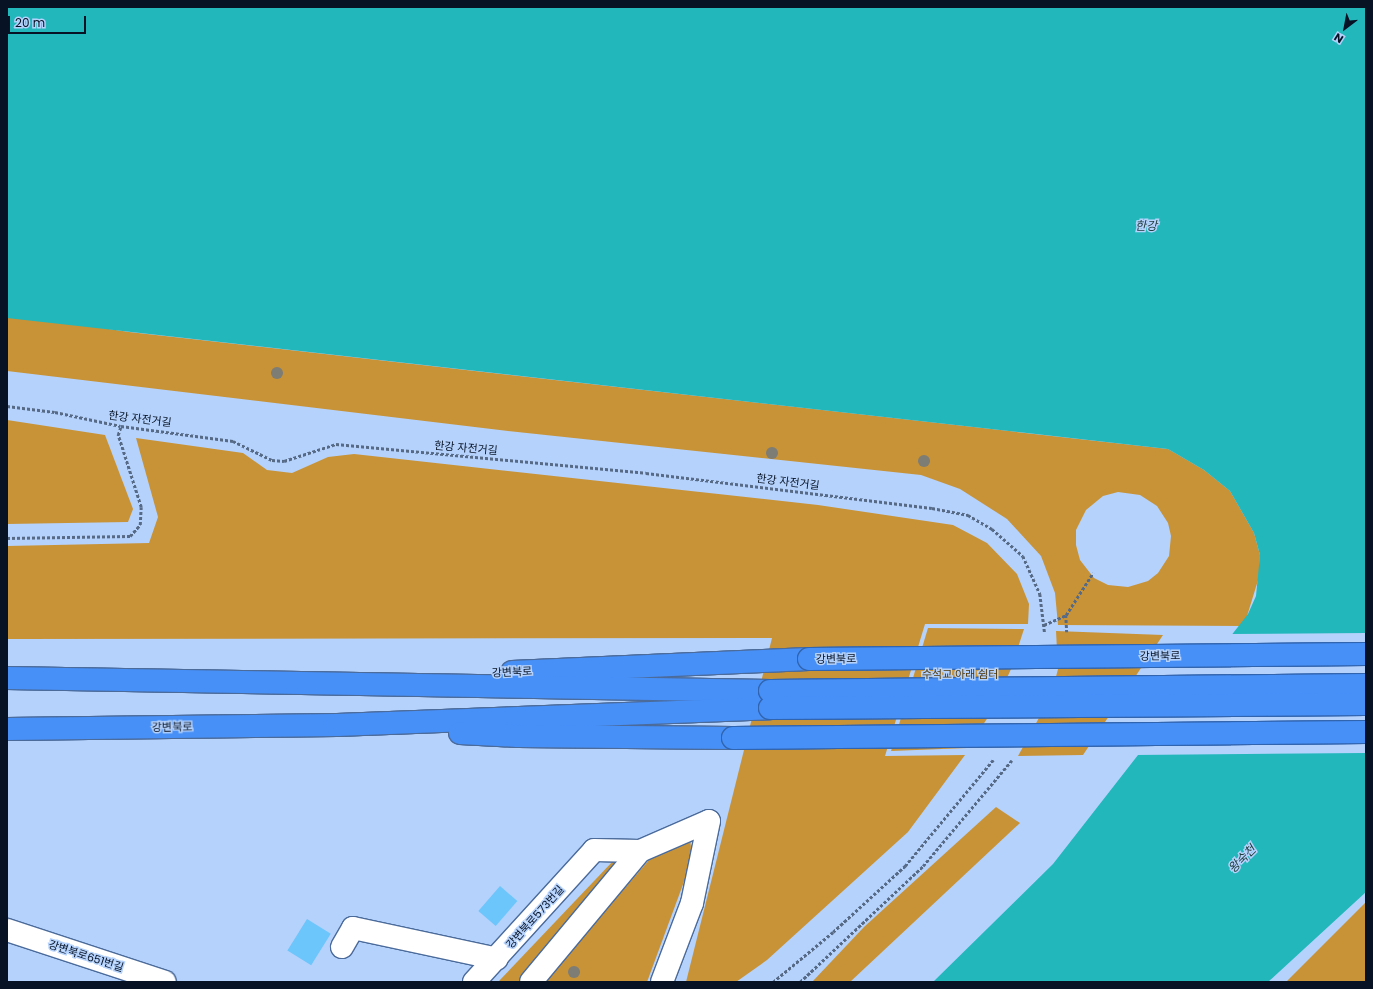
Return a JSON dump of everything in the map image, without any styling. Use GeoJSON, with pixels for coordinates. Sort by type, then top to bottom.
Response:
{"type":"FeatureCollection","features":[{"type":"Feature","properties":{"kind":"highway","name":"강변북로"},"geometry":{"type":"LineString","coordinates":[[307,681],[809,659],[1366,654]]}},
{"type":"Feature","properties":{"kind":"highway","name":"강변북로"},"geometry":{"type":"LineString","coordinates":[[7,678],[307,681],[770,700],[1366,704]]}},
{"type":"Feature","properties":{"kind":"highway","name":"강변북로"},"geometry":{"type":"LineString","coordinates":[[7,730],[337,725],[770,700],[1366,685]]}},
{"type":"Feature","properties":{"kind":"highway","name":"강변북로"},"geometry":{"type":"LineString","coordinates":[[337,725],[518,736],[733,738],[1366,732]]}},
{"type":"Feature","properties":{"kind":"street"},"geometry":{"type":"LineString","coordinates":[[531,982],[640,851],[709,821],[692,903],[662,982]]}},
{"type":"Feature","properties":{"kind":"street","name":"강변북로573번길"},"geometry":{"type":"LineString","coordinates":[[474,982],[497,959],[594,850],[640,851]]}},
{"type":"Feature","properties":{"kind":"street"},"geometry":{"type":"LineString","coordinates":[[342,947],[353,928],[497,959]]}},
{"type":"Feature","properties":{"kind":"street","name":"강변북로651번길"},"geometry":{"type":"LineString","coordinates":[[7,930],[165,982]]}},
{"type":"Feature","properties":{"kind":"path","name":"한강 자전거길"},"geometry":{"type":"LineString","coordinates":[[7,406],[55,412],[121,426],[233,441],[272,460],[284,462],[336,444],[646,473],[932,508]]}},
{"type":"Feature","properties":{"kind":"path"},"geometry":{"type":"LineString","coordinates":[[7,538],[130,536],[140,525],[141,507],[118,436],[121,426]]}},
{"type":"Feature","properties":{"kind":"path"},"geometry":{"type":"LineString","coordinates":[[1044,625],[1066,615],[1093,573]]}},
{"type":"Feature","properties":{"kind":"path"},"geometry":{"type":"LineString","coordinates":[[1066,615],[1068,639]]}},
{"type":"Feature","properties":{"kind":"path"},"geometry":{"type":"LineString","coordinates":[[800,982],[923,866],[1015,756]]}},
{"type":"Feature","properties":{"kind":"green space"},"geometry":{"type":"Polygon","coordinates":[[[7,314],[129,332],[1168,449],[1204,470],[1230,491],[1254,533],[1260,555],[1259,577],[1244,626],[1058,625],[1055,593],[1041,556],[1007,519],[960,489],[921,475],[508,431],[7,371],[7,314]],[[1118,492],[1103,496],[1086,510],[1076,530],[1076,545],[1080,560],[1094,578],[1108,585],[1128,587],[1148,581],[1158,573],[1169,556],[1171,536],[1168,523],[1157,506],[1140,495],[1118,492]]]}},
{"type":"Feature","properties":{"kind":"green space"},"geometry":{"type":"Polygon","coordinates":[[[7,420],[105,435],[133,509],[128,522],[7,524],[7,420]]]}},
{"type":"Feature","properties":{"kind":"green space"},"geometry":{"type":"Polygon","coordinates":[[[136,438],[243,453],[267,470],[292,473],[328,457],[354,454],[818,505],[953,525],[987,543],[1017,574],[1029,604],[1028,624],[925,624],[885,756],[965,755],[908,832],[767,960],[736,982],[686,982],[772,638],[7,639],[7,546],[149,543],[158,517],[136,438]]]}},
{"type":"Feature","properties":{"kind":"green space","name":"수석교 아래 쉼터"},"geometry":{"type":"Polygon","coordinates":[[[928,628],[1024,629],[1011,669],[991,713],[967,748],[891,751],[928,628]]]}},
{"type":"Feature","properties":{"kind":"green space"},"geometry":{"type":"Polygon","coordinates":[[[1056,631],[1163,635],[1083,755],[1018,756],[1051,696],[1058,669],[1056,631]]]}},
{"type":"Feature","properties":{"kind":"green space"},"geometry":{"type":"Polygon","coordinates":[[[996,807],[1020,823],[850,982],[812,982],[864,927],[996,807]]]}},
{"type":"Feature","properties":{"kind":"green space"},"geometry":{"type":"Polygon","coordinates":[[[649,834],[645,850],[532,982],[498,982],[614,860],[649,834]]]}},
{"type":"Feature","properties":{"kind":"green space"},"geometry":{"type":"Polygon","coordinates":[[[690,837],[692,860],[647,982],[544,982],[649,860],[665,847],[690,837]]]}},
{"type":"Feature","properties":{"kind":"green space"},"geometry":{"type":"Polygon","coordinates":[[[1366,902],[1366,982],[1286,982],[1366,902]]]}},
{"type":"Feature","properties":{"kind":"water","name":"한강"},"geometry":{"type":"Polygon","coordinates":[[[7,7],[1366,7],[1366,892],[1268,982],[933,982],[1053,864],[1248,614],[1256,596],[1260,555],[1254,533],[1230,491],[1204,470],[1168,449],[7,318],[7,7]]]}},
{"type":"Feature","properties":{"kind":"pier"},"geometry":{"type":"Polygon","coordinates":[[[1366,633],[1366,753],[1135,755],[1230,634],[1366,633]]]}},
{"type":"Feature","properties":{"kind":"building"},"geometry":{"type":"Polygon","coordinates":[[[500,886],[517,901],[496,926],[478,911],[500,886]]]}},
{"type":"Feature","properties":{"kind":"building"},"geometry":{"type":"Polygon","coordinates":[[[307,919],[331,934],[311,965],[287,950],[307,919]]]}},
{"type":"Feature","properties":{"kind":"water label","name":"왕숙천"},"geometry":{"type":"Point","coordinates":[1242,859]}}]}
